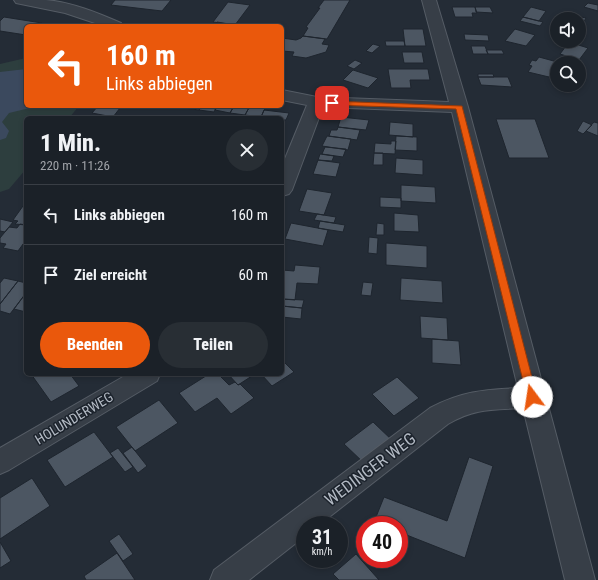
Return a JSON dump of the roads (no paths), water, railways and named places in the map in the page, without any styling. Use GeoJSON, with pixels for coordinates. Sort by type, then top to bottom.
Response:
{"type":"FeatureCollection","features":[{"type":"Feature","properties":{"kind":"street"},"geometry":{"type":"LineString","coordinates":[[21,0],[52,5],[82,13],[111,24]]}},
{"type":"Feature","properties":{"kind":"street"},"geometry":{"type":"LineString","coordinates":[[429,0],[459,107],[580,580]]}},
{"type":"Feature","properties":{"kind":"street"},"geometry":{"type":"LineString","coordinates":[[284,95],[317,102],[459,107]]}},
{"type":"Feature","properties":{"kind":"street"},"geometry":{"type":"LineString","coordinates":[[284,185],[317,102]]}},
{"type":"Feature","properties":{"kind":"street","name":"HOLUNDERWEG"},"geometry":{"type":"LineString","coordinates":[[0,462],[145,376]]}},
{"type":"Feature","properties":{"kind":"street","name":"WEDINGER WEG"},"geometry":{"type":"LineString","coordinates":[[225,580],[439,416],[457,406],[475,401],[532,397]]}},
{"type":"Feature","properties":{"kind":"water"},"geometry":{"type":"Polygon","coordinates":[[[24,69],[24,108],[30,108],[9,113],[2,122],[9,131],[6,138],[0,140],[0,72],[24,69]]]}}]}
